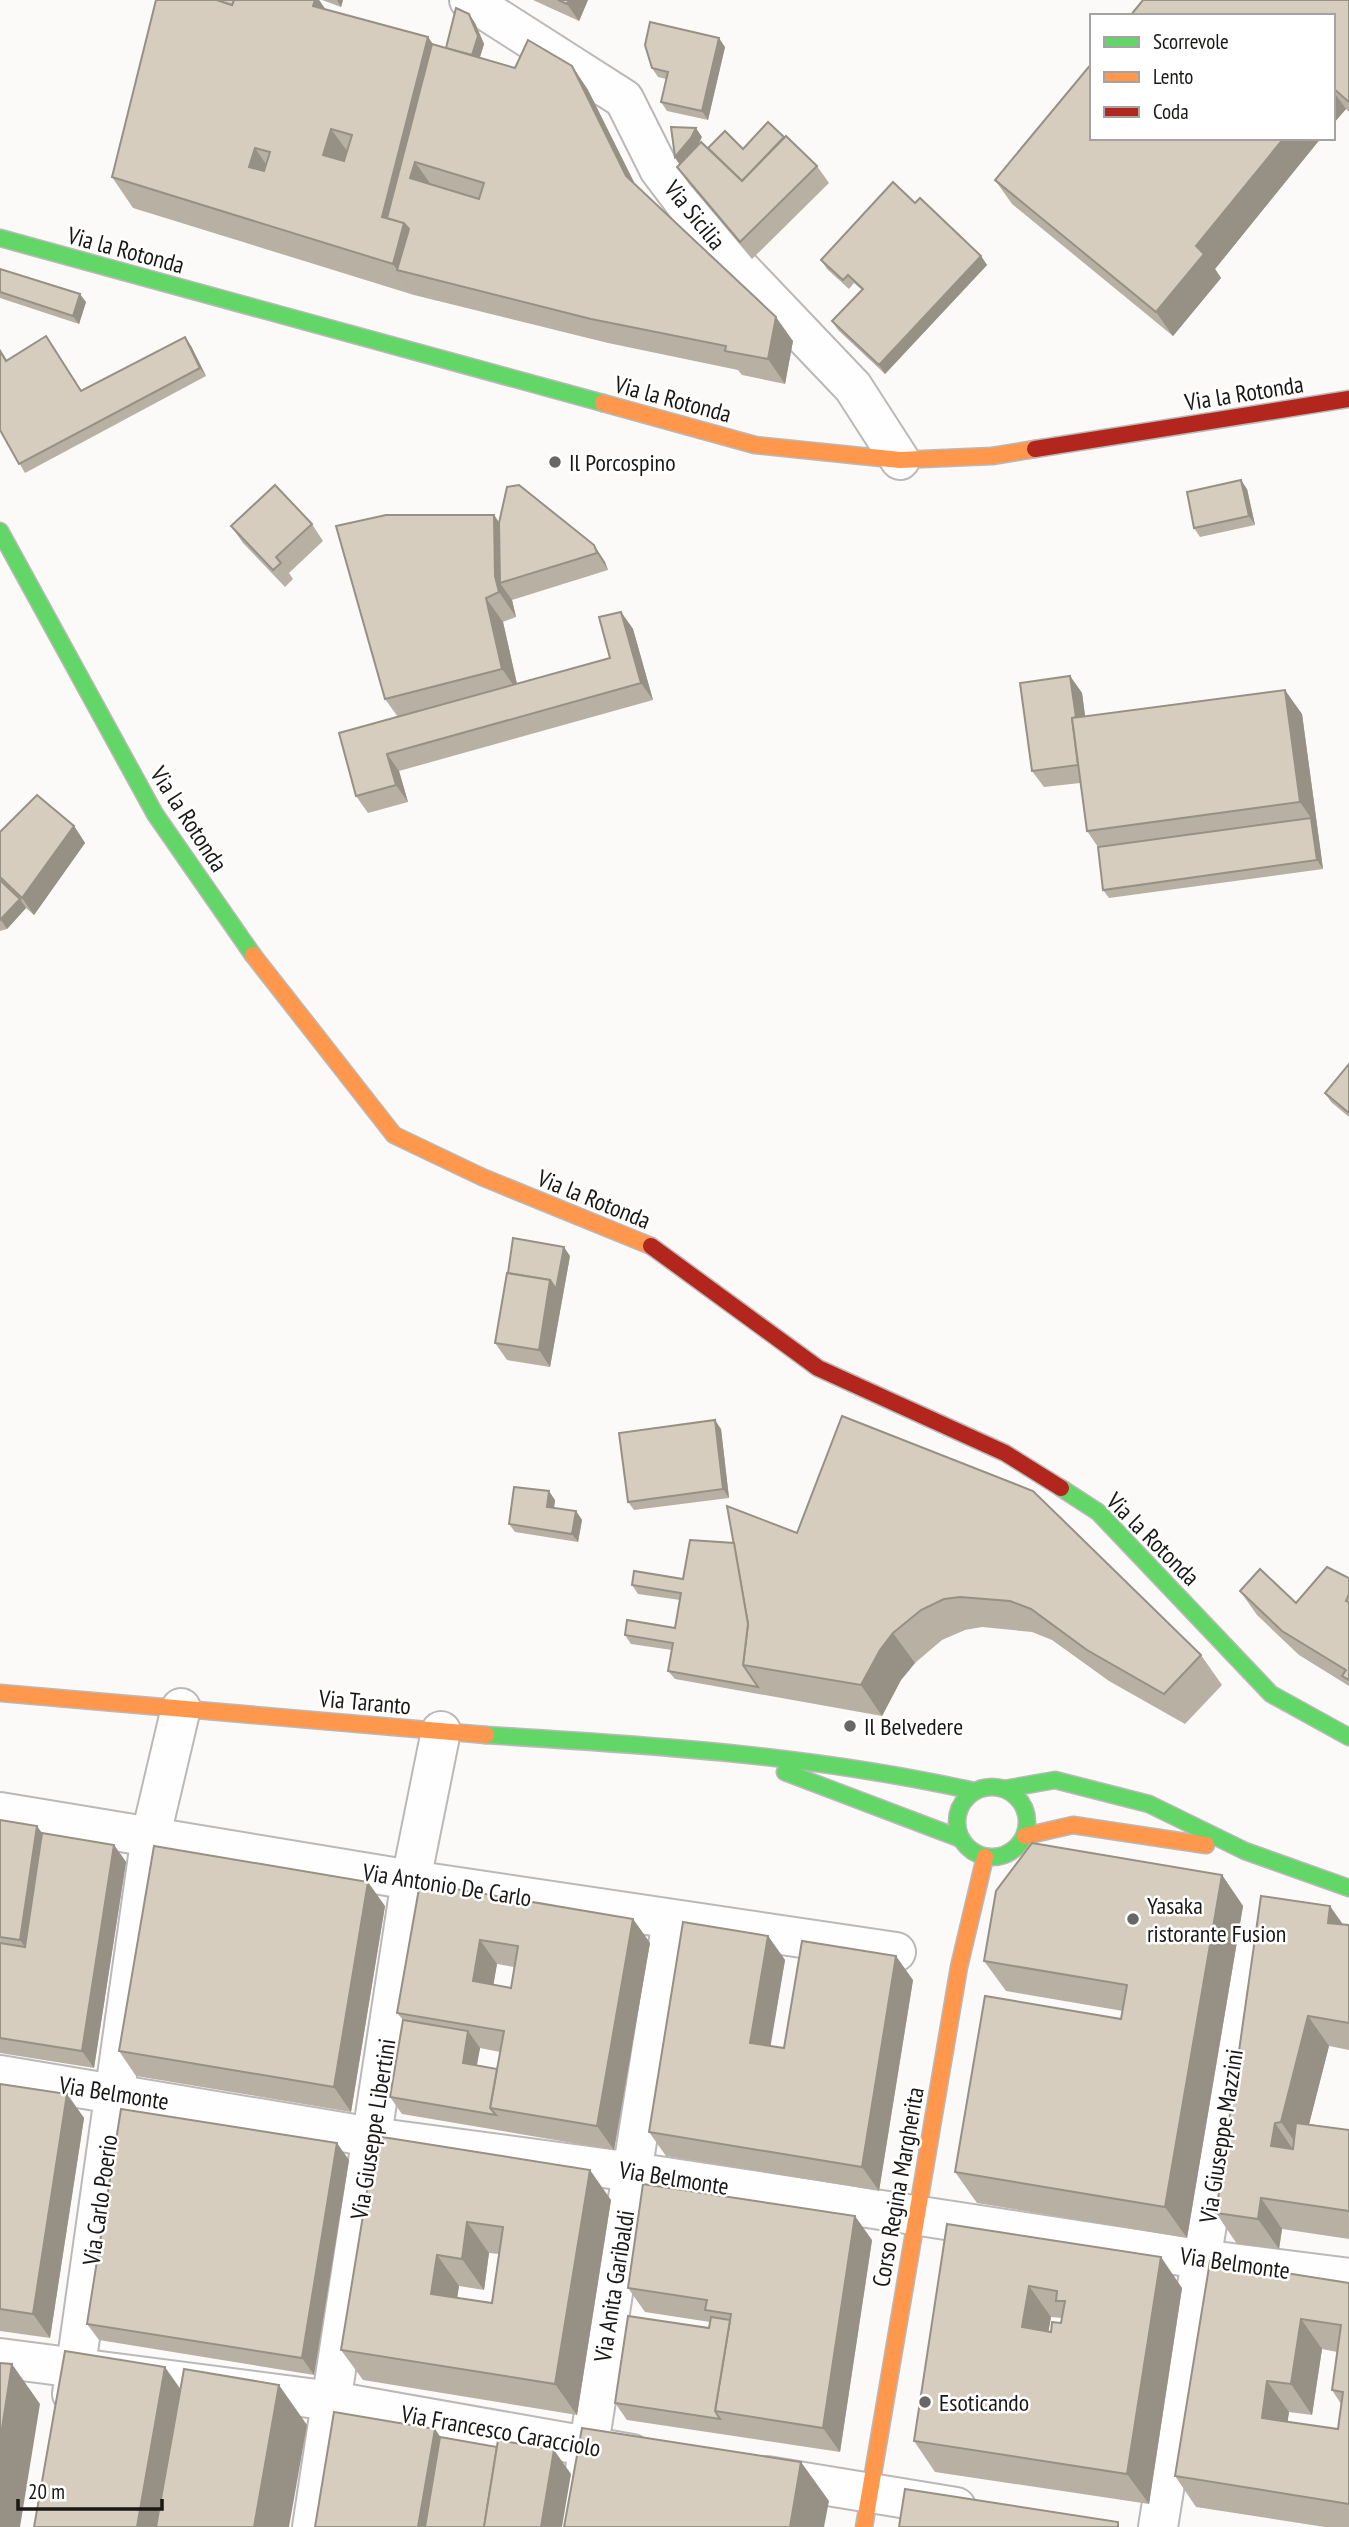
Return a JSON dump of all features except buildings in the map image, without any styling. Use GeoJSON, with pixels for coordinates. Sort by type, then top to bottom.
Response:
{"type":"FeatureCollection","features":[{"type":"Feature","properties":{"kind":"main road","name":"Via la Rotonda"},"geometry":{"type":"LineString","coordinates":[[0,238],[755,445],[900,460],[992,456],[1349,399]]}},
{"type":"Feature","properties":{"kind":"main road","name":"Via la Rotonda"},"geometry":{"type":"LineString","coordinates":[[0,531],[155,814],[256,959],[394,1135],[482,1177],[649,1245],[818,1368],[1005,1453],[1098,1512],[1271,1693],[1349,1737]]}},
{"type":"Feature","properties":{"kind":"main road","name":"Via Taranto"},"geometry":{"type":"LineString","coordinates":[[0,1693],[441,1731],[727,1749],[904,1773],[974,1791]]}},
{"type":"Feature","properties":{"kind":"main road","name":"Via Taranto"},"geometry":{"type":"LineString","coordinates":[[727,1749],[959,1838]]}},
{"type":"Feature","properties":{"kind":"main road"},"geometry":{"type":"LineString","coordinates":[[1004,1788],[1021,1801],[1027,1816],[1025,1836],[1017,1848],[1001,1857],[985,1857],[969,1850],[959,1838],[957,1816],[964,1800],[974,1791],[989,1787],[1004,1788],[1055,1780],[1149,1804],[1245,1851],[1349,1888]]}},
{"type":"Feature","properties":{"kind":"main road"},"geometry":{"type":"LineString","coordinates":[[1025,1836],[1073,1825],[1245,1851]]}},
{"type":"Feature","properties":{"kind":"main road","name":"Corso Regina Margherita"},"geometry":{"type":"LineString","coordinates":[[866,2510],[959,1967],[985,1857]]}},
{"type":"Feature","properties":{"kind":"street","name":"Via Sicilia"},"geometry":{"type":"LineString","coordinates":[[469,0],[624,99],[659,169],[703,228],[853,387],[900,460]]}},
{"type":"Feature","properties":{"kind":"street","name":"Via Carlo Poerio"},"geometry":{"type":"LineString","coordinates":[[65,2435],[77,2369],[151,1835],[181,1709]]}},
{"type":"Feature","properties":{"kind":"street","name":"Via Giuseppe Libertini"},"geometry":{"type":"LineString","coordinates":[[312,2527],[411,1880],[441,1731]]}},
{"type":"Feature","properties":{"kind":"street","name":"Via Antonio De Carlo"},"geometry":{"type":"LineString","coordinates":[[0,1812],[411,1880],[896,1952]]}},
{"type":"Feature","properties":{"kind":"street","name":"Via Anita Garibaldi"},"geometry":{"type":"LineString","coordinates":[[576,2527],[672,1920]]}},
{"type":"Feature","properties":{"kind":"street","name":"Via Giuseppe Mazzini"},"geometry":{"type":"LineString","coordinates":[[1158,2527],[1251,1952]]}},
{"type":"Feature","properties":{"kind":"street","name":"Via Belmonte"},"geometry":{"type":"LineString","coordinates":[[0,2075],[372,2137],[633,2172],[1201,2259],[1349,2278]]}},
{"type":"Feature","properties":{"kind":"street","name":"Via Francesco Caracciolo"},"geometry":{"type":"LineString","coordinates":[[0,2358],[331,2401],[669,2460]]}},
{"type":"Feature","properties":{"kind":"street"},"geometry":{"type":"LineString","coordinates":[[735,2471],[866,2510],[989,2512]]}},
{"type":"Feature","properties":{"kind":"traffic: fast"},"geometry":{"type":"LineString","coordinates":[[0,238],[603,403]]}},
{"type":"Feature","properties":{"kind":"traffic: fast"},"geometry":{"type":"LineString","coordinates":[[0,531],[155,814],[253,955]]}},
{"type":"Feature","properties":{"kind":"traffic: fast"},"geometry":{"type":"LineString","coordinates":[[1061,1488],[1098,1512],[1271,1694],[1349,1737]]}},
{"type":"Feature","properties":{"kind":"traffic: fast"},"geometry":{"type":"LineString","coordinates":[[486,1735],[731,1753],[853,1768],[974,1791]]}},
{"type":"Feature","properties":{"kind":"traffic: fast"},"geometry":{"type":"LineString","coordinates":[[785,1772],[959,1838]]}},
{"type":"Feature","properties":{"kind":"traffic: fast"},"geometry":{"type":"LineString","coordinates":[[1004,1789],[1055,1780],[1149,1804],[1245,1851],[1349,1888]]}},
{"type":"Feature","properties":{"kind":"traffic: fast"},"geometry":{"type":"LineString","coordinates":[[992,1787],[1017,1797],[1027,1822],[1017,1847],[992,1857],[967,1847],[957,1822],[967,1797],[992,1787]]}},
{"type":"Feature","properties":{"kind":"traffic: slow"},"geometry":{"type":"LineString","coordinates":[[603,403],[755,445],[900,460],[992,456],[1035,449]]}},
{"type":"Feature","properties":{"kind":"traffic: slow"},"geometry":{"type":"LineString","coordinates":[[253,955],[394,1135],[482,1177],[651,1246]]}},
{"type":"Feature","properties":{"kind":"traffic: slow"},"geometry":{"type":"LineString","coordinates":[[0,1693],[486,1735]]}},
{"type":"Feature","properties":{"kind":"traffic: slow"},"geometry":{"type":"LineString","coordinates":[[1025,1836],[1073,1825],[1206,1845]]}},
{"type":"Feature","properties":{"kind":"traffic: slow"},"geometry":{"type":"LineString","coordinates":[[864,2527],[959,1967],[985,1857]]}},
{"type":"Feature","properties":{"kind":"traffic: jam"},"geometry":{"type":"LineString","coordinates":[[1035,449],[1349,399]]}},
{"type":"Feature","properties":{"kind":"traffic: jam"},"geometry":{"type":"LineString","coordinates":[[651,1246],[818,1368],[1005,1453],[1061,1488]]}},
{"type":"Feature","properties":{"kind":"place","name":"Il Porcospino"},"geometry":{"type":"Point","coordinates":[555,462]}},
{"type":"Feature","properties":{"kind":"place","name":"Il Belvedere"},"geometry":{"type":"Point","coordinates":[850,1726]}},
{"type":"Feature","properties":{"kind":"place","name":"Yasaka ristorante Fusion"},"geometry":{"type":"Point","coordinates":[1133,1919]}},
{"type":"Feature","properties":{"kind":"place","name":"Esoticando"},"geometry":{"type":"Point","coordinates":[925,2402]}}]}
